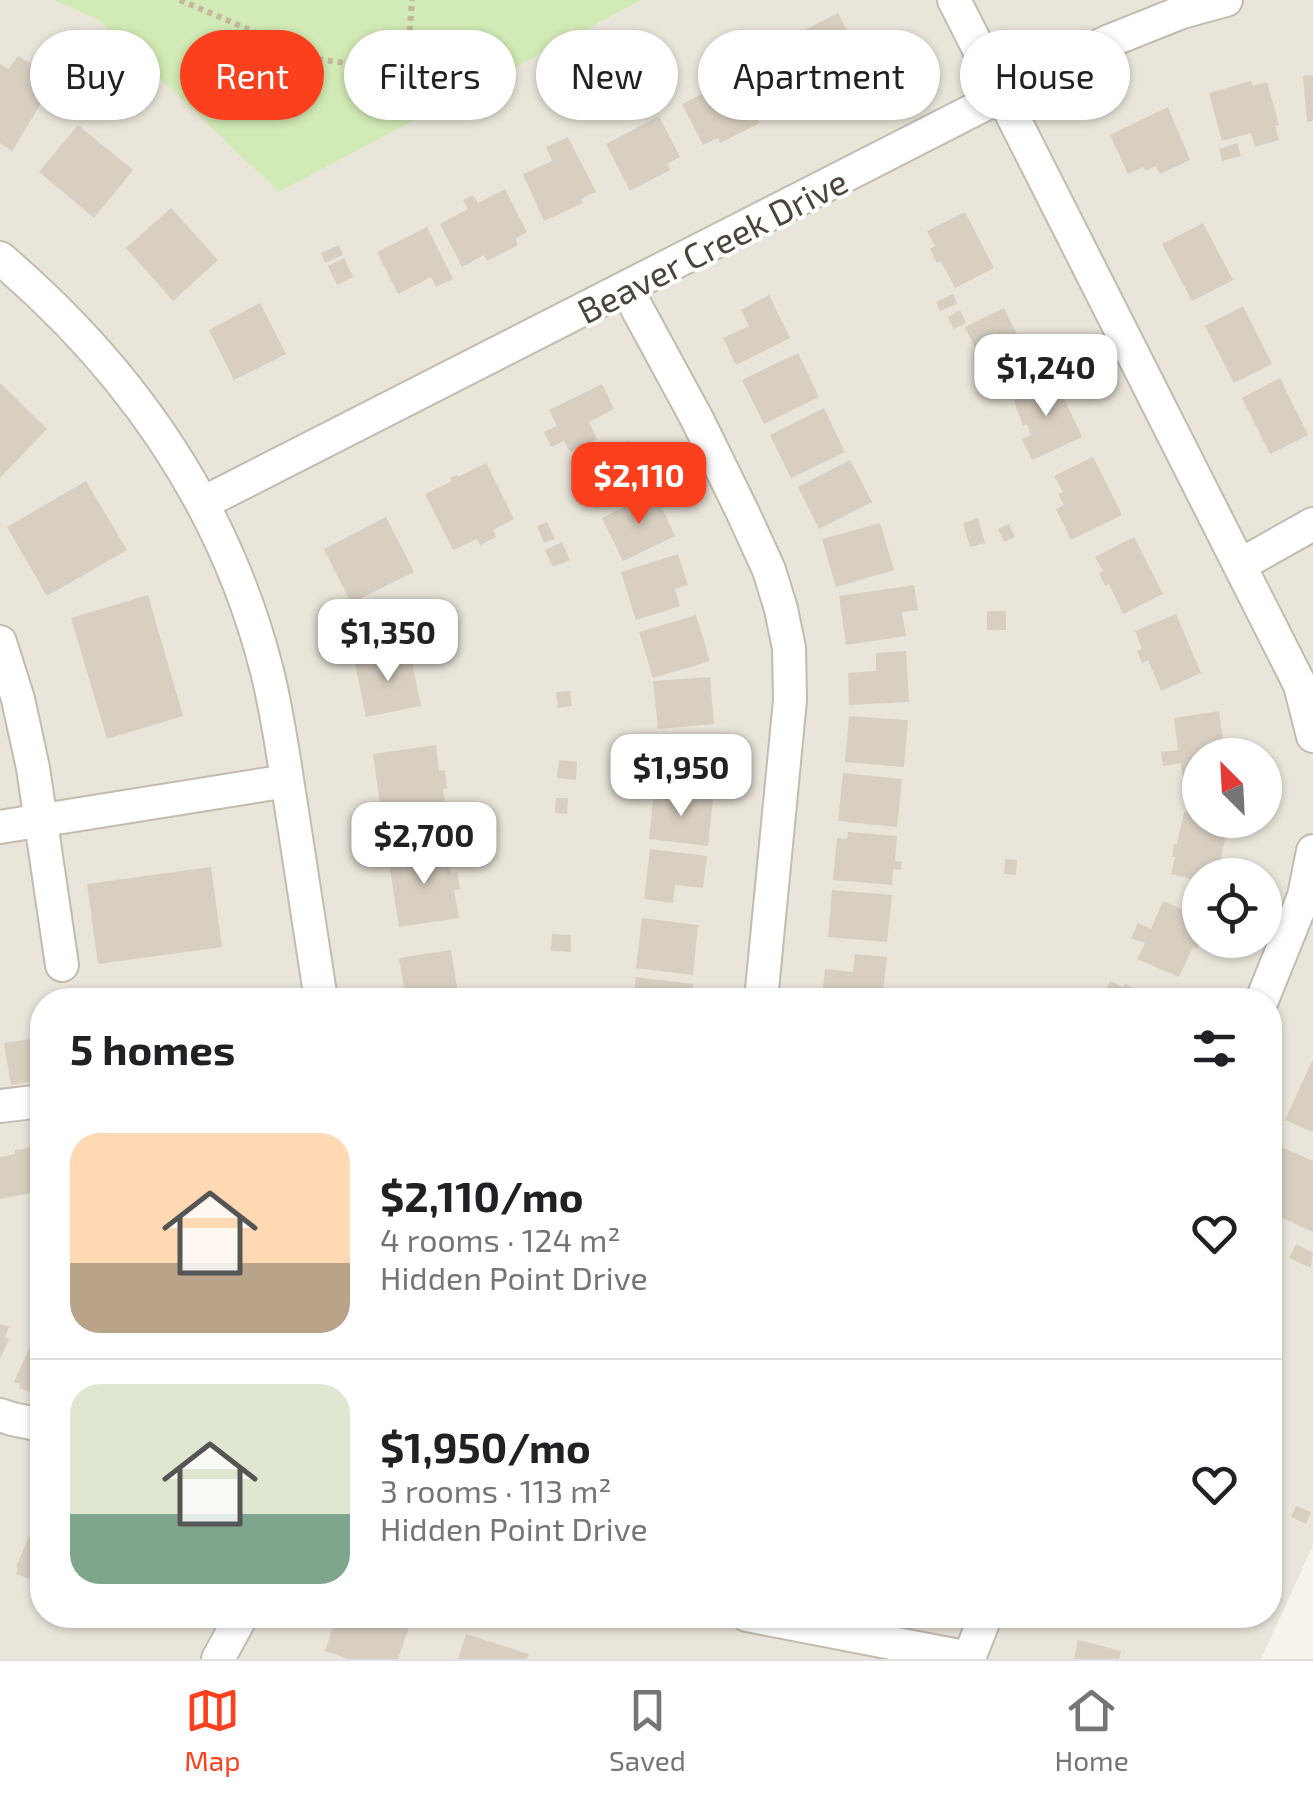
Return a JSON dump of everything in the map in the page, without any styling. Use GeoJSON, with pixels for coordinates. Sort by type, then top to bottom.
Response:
{"type":"FeatureCollection","features":[{"type":"Feature","properties":{"kind":"street"},"geometry":{"type":"LineString","coordinates":[[954,0],[970,30]]}},
{"type":"Feature","properties":{"kind":"street","name":"Beaver Creek Drive"},"geometry":{"type":"LineString","coordinates":[[1130,33],[1226,0]]}},
{"type":"Feature","properties":{"kind":"street","name":"Beaver Creek Drive"},"geometry":{"type":"LineString","coordinates":[[203,503],[960,118]]}},
{"type":"Feature","properties":{"kind":"street"},"geometry":{"type":"LineString","coordinates":[[1016,120],[1300,684],[1313,736]]}},
{"type":"Feature","properties":{"kind":"street"},"geometry":{"type":"LineString","coordinates":[[0,258],[82,334],[119,378],[149,417],[203,503],[237,582],[267,670],[319,988]]}},
{"type":"Feature","properties":{"kind":"street"},"geometry":{"type":"LineString","coordinates":[[626,288],[744,512],[769,570],[789,648],[790,700],[762,988]]}},
{"type":"Feature","properties":{"kind":"street"},"geometry":{"type":"LineString","coordinates":[[1240,564],[1313,524]]}},
{"type":"Feature","properties":{"kind":"street"},"geometry":{"type":"LineString","coordinates":[[0,642],[33,768],[62,965]]}},
{"type":"Feature","properties":{"kind":"street"},"geometry":{"type":"LineString","coordinates":[[0,828],[287,782]]}},
{"type":"Feature","properties":{"kind":"street"},"geometry":{"type":"LineString","coordinates":[[1267,988],[1304,896],[1313,851]]}},
{"type":"Feature","properties":{"kind":"street"},"geometry":{"type":"LineString","coordinates":[[0,1106],[30,1103]]}},
{"type":"Feature","properties":{"kind":"street"},"geometry":{"type":"LineString","coordinates":[[0,1415],[30,1423]]}},
{"type":"Feature","properties":{"kind":"street"},"geometry":{"type":"LineString","coordinates":[[218,1659],[235,1628]]}},
{"type":"Feature","properties":{"kind":"street"},"geometry":{"type":"LineString","coordinates":[[814,1628],[969,1658],[981,1628]]}},
{"type":"Feature","properties":{"kind":"path"},"geometry":{"type":"LineString","coordinates":[[180,0],[318,58],[388,69],[400,65],[408,52],[412,0]]}},
{"type":"Feature","properties":{"kind":"shaded area"},"geometry":{"type":"Polygon","coordinates":[[[0,0],[53,0],[97,19],[109,30],[30,30],[30,120],[160,120],[160,79],[180,98],[180,120],[203,120],[279,192],[415,120],[516,120],[516,67],[536,56],[536,120],[678,120],[678,30],[585,30],[642,0],[1313,0],[1313,1545],[1282,1613],[1282,988],[30,988],[30,1628],[1275,1628],[1261,1659],[0,1659],[0,0]]]}},
{"type":"Feature","properties":{"kind":"green space"},"geometry":{"type":"Polygon","coordinates":[[[53,0],[642,0],[585,30],[536,30],[536,56],[516,67],[516,30],[344,30],[344,120],[415,120],[279,192],[203,120],[324,120],[324,30],[180,30],[180,98],[160,79],[160,30],[109,30],[97,19],[53,0]]]}},
{"type":"Feature","properties":{"kind":"building"},"geometry":{"type":"Polygon","coordinates":[[[838,13],[847,30],[805,30],[838,13]]]}},
{"type":"Feature","properties":{"kind":"building"},"geometry":{"type":"Polygon","coordinates":[[[18,56],[30,63],[31,120],[12,151],[0,143],[0,64],[9,69],[18,56]]]}},
{"type":"Feature","properties":{"kind":"building"},"geometry":{"type":"Polygon","coordinates":[[[1313,75],[1313,121],[1307,122],[1303,76],[1313,75]]]}},
{"type":"Feature","properties":{"kind":"building"},"geometry":{"type":"Polygon","coordinates":[[[1251,81],[1253,86],[1267,82],[1279,125],[1275,126],[1279,140],[1255,147],[1251,133],[1222,141],[1209,93],[1251,81]]]}},
{"type":"Feature","properties":{"kind":"building"},"geometry":{"type":"Polygon","coordinates":[[[698,96],[698,120],[760,123],[720,143],[718,138],[703,145],[682,104],[698,96]]]}},
{"type":"Feature","properties":{"kind":"building"},"geometry":{"type":"Polygon","coordinates":[[[1168,107],[1190,160],[1160,174],[1156,166],[1128,174],[1110,135],[1168,107]]]}},
{"type":"Feature","properties":{"kind":"building"},"geometry":{"type":"Polygon","coordinates":[[[651,120],[661,120],[680,157],[667,164],[670,170],[630,191],[606,144],[651,120]]]}},
{"type":"Feature","properties":{"kind":"building"},"geometry":{"type":"Polygon","coordinates":[[[78,125],[133,170],[94,218],[39,172],[78,125]]]}},
{"type":"Feature","properties":{"kind":"building"},"geometry":{"type":"Polygon","coordinates":[[[568,137],[596,192],[581,199],[583,203],[544,221],[523,174],[552,161],[546,147],[568,137]]]}},
{"type":"Feature","properties":{"kind":"building"},"geometry":{"type":"Polygon","coordinates":[[[1237,143],[1241,156],[1222,161],[1219,149],[1237,143]]]}},
{"type":"Feature","properties":{"kind":"building"},"geometry":{"type":"Polygon","coordinates":[[[505,189],[527,232],[515,239],[518,245],[487,261],[484,255],[462,267],[440,224],[468,209],[463,200],[473,195],[478,203],[505,189]]]}},
{"type":"Feature","properties":{"kind":"building"},"geometry":{"type":"Polygon","coordinates":[[[171,208],[218,260],[173,301],[126,248],[171,208]]]}},
{"type":"Feature","properties":{"kind":"building"},"geometry":{"type":"Polygon","coordinates":[[[965,212],[994,268],[955,288],[930,249],[935,246],[927,231],[965,212]]]}},
{"type":"Feature","properties":{"kind":"building"},"geometry":{"type":"Polygon","coordinates":[[[1203,223],[1233,280],[1192,301],[1162,244],[1203,223]]]}},
{"type":"Feature","properties":{"kind":"building"},"geometry":{"type":"Polygon","coordinates":[[[427,227],[453,279],[436,287],[431,277],[398,294],[377,252],[427,227]]]}},
{"type":"Feature","properties":{"kind":"building"},"geometry":{"type":"Polygon","coordinates":[[[339,245],[343,255],[325,263],[321,253],[339,245]]]}},
{"type":"Feature","properties":{"kind":"building"},"geometry":{"type":"Polygon","coordinates":[[[344,258],[353,277],[337,285],[328,266],[344,258]]]}},
{"type":"Feature","properties":{"kind":"building"},"geometry":{"type":"Polygon","coordinates":[[[953,294],[957,304],[940,311],[936,302],[953,294]]]}},
{"type":"Feature","properties":{"kind":"building"},"geometry":{"type":"Polygon","coordinates":[[[769,295],[790,338],[736,365],[723,338],[749,326],[741,310],[769,295]]]}},
{"type":"Feature","properties":{"kind":"building"},"geometry":{"type":"Polygon","coordinates":[[[260,303],[286,354],[234,380],[209,330],[260,303]]]}},
{"type":"Feature","properties":{"kind":"building"},"geometry":{"type":"Polygon","coordinates":[[[1243,306],[1272,364],[1234,383],[1205,326],[1243,306]]]}},
{"type":"Feature","properties":{"kind":"building"},"geometry":{"type":"Polygon","coordinates":[[[1004,308],[1032,365],[993,385],[975,360],[980,358],[965,327],[1004,308]]]}},
{"type":"Feature","properties":{"kind":"building"},"geometry":{"type":"Polygon","coordinates":[[[960,310],[966,323],[954,329],[948,317],[960,310]]]}},
{"type":"Feature","properties":{"kind":"building"},"geometry":{"type":"Polygon","coordinates":[[[798,353],[819,397],[764,424],[742,380],[798,353]]]}},
{"type":"Feature","properties":{"kind":"building"},"geometry":{"type":"Polygon","coordinates":[[[1280,378],[1308,435],[1270,454],[1242,398],[1280,378]]]}},
{"type":"Feature","properties":{"kind":"building"},"geometry":{"type":"Polygon","coordinates":[[[1055,379],[1082,437],[1032,460],[1022,439],[1031,435],[1027,424],[1023,426],[1013,398],[1055,379]]]}},
{"type":"Feature","properties":{"kind":"building"},"geometry":{"type":"Polygon","coordinates":[[[0,383],[47,429],[0,478],[0,383]]]}},
{"type":"Feature","properties":{"kind":"building"},"geometry":{"type":"Polygon","coordinates":[[[602,384],[614,409],[589,422],[597,439],[570,452],[564,441],[551,447],[544,432],[557,426],[549,410],[602,384]]]}},
{"type":"Feature","properties":{"kind":"building"},"geometry":{"type":"Polygon","coordinates":[[[824,408],[845,452],[791,478],[770,435],[824,408]]]}},
{"type":"Feature","properties":{"kind":"building"},"geometry":{"type":"Polygon","coordinates":[[[629,440],[649,483],[596,509],[576,466],[629,440]]]}},
{"type":"Feature","properties":{"kind":"building"},"geometry":{"type":"Polygon","coordinates":[[[1093,457],[1122,515],[1071,540],[1056,509],[1064,505],[1058,494],[1063,492],[1054,476],[1093,457]]]}},
{"type":"Feature","properties":{"kind":"building"},"geometry":{"type":"Polygon","coordinates":[[[850,460],[872,502],[819,529],[798,487],[850,460]]]}},
{"type":"Feature","properties":{"kind":"building"},"geometry":{"type":"Polygon","coordinates":[[[486,463],[514,519],[493,530],[496,537],[480,545],[477,539],[453,550],[425,494],[486,463]]]}},
{"type":"Feature","properties":{"kind":"building"},"geometry":{"type":"Polygon","coordinates":[[[86,481],[127,550],[47,596],[7,527],[86,481]]]}},
{"type":"Feature","properties":{"kind":"building"},"geometry":{"type":"Polygon","coordinates":[[[655,492],[675,536],[623,561],[602,518],[655,492]]]}},
{"type":"Feature","properties":{"kind":"building"},"geometry":{"type":"Polygon","coordinates":[[[386,517],[414,572],[351,603],[324,549],[386,517]]]}},
{"type":"Feature","properties":{"kind":"building"},"geometry":{"type":"Polygon","coordinates":[[[978,518],[985,543],[970,547],[963,523],[978,518]]]}},
{"type":"Feature","properties":{"kind":"building"},"geometry":{"type":"Polygon","coordinates":[[[547,522],[555,539],[544,543],[537,526],[547,522]]]}},
{"type":"Feature","properties":{"kind":"building"},"geometry":{"type":"Polygon","coordinates":[[[880,523],[894,570],[836,587],[822,539],[880,523]]]}},
{"type":"Feature","properties":{"kind":"building"},"geometry":{"type":"Polygon","coordinates":[[[1009,524],[1015,537],[1004,542],[998,529],[1009,524]]]}},
{"type":"Feature","properties":{"kind":"building"},"geometry":{"type":"Polygon","coordinates":[[[1134,537],[1163,594],[1123,614],[1109,584],[1105,586],[1095,557],[1134,537]]]}},
{"type":"Feature","properties":{"kind":"building"},"geometry":{"type":"Polygon","coordinates":[[[562,542],[570,560],[553,567],[545,550],[562,542]]]}},
{"type":"Feature","properties":{"kind":"building"},"geometry":{"type":"Polygon","coordinates":[[[678,554],[688,585],[675,589],[680,606],[636,620],[621,572],[678,554]]]}},
{"type":"Feature","properties":{"kind":"building"},"geometry":{"type":"Polygon","coordinates":[[[914,585],[918,610],[902,612],[906,636],[846,645],[839,596],[914,585]]]}},
{"type":"Feature","properties":{"kind":"building"},"geometry":{"type":"Polygon","coordinates":[[[148,595],[183,716],[107,739],[71,618],[148,595]]]}},
{"type":"Feature","properties":{"kind":"building"},"geometry":{"type":"Polygon","coordinates":[[[987,611],[1006,611],[1006,630],[987,630],[987,611]]]}},
{"type":"Feature","properties":{"kind":"building"},"geometry":{"type":"Polygon","coordinates":[[[1176,614],[1201,673],[1161,691],[1148,660],[1142,663],[1135,631],[1176,614]]]}},
{"type":"Feature","properties":{"kind":"building"},"geometry":{"type":"Polygon","coordinates":[[[696,615],[710,661],[653,678],[639,632],[696,615]]]}},
{"type":"Feature","properties":{"kind":"building"},"geometry":{"type":"Polygon","coordinates":[[[906,651],[909,702],[849,705],[848,673],[876,671],[876,653],[906,651]]]}},
{"type":"Feature","properties":{"kind":"building"},"geometry":{"type":"Polygon","coordinates":[[[410,652],[421,706],[366,717],[355,663],[410,652]]]}},
{"type":"Feature","properties":{"kind":"building"},"geometry":{"type":"Polygon","coordinates":[[[710,677],[714,724],[658,729],[653,681],[710,677]]]}},
{"type":"Feature","properties":{"kind":"building"},"geometry":{"type":"Polygon","coordinates":[[[570,691],[572,706],[558,708],[556,692],[570,691]]]}},
{"type":"Feature","properties":{"kind":"building"},"geometry":{"type":"Polygon","coordinates":[[[1219,711],[1223,738],[1182,738],[1182,772],[1181,763],[1163,766],[1161,752],[1178,750],[1174,718],[1219,711]]]}},
{"type":"Feature","properties":{"kind":"building"},"geometry":{"type":"Polygon","coordinates":[[[849,716],[908,720],[904,767],[845,762],[849,716]]]}},
{"type":"Feature","properties":{"kind":"building"},"geometry":{"type":"Polygon","coordinates":[[[658,734],[719,740],[716,770],[685,767],[683,784],[654,781],[658,734]]]}},
{"type":"Feature","properties":{"kind":"building"},"geometry":{"type":"Polygon","coordinates":[[[436,745],[439,771],[445,770],[447,817],[383,826],[373,754],[436,745]]]}},
{"type":"Feature","properties":{"kind":"building"},"geometry":{"type":"Polygon","coordinates":[[[559,760],[577,762],[576,780],[557,778],[559,760]]]}},
{"type":"Feature","properties":{"kind":"building"},"geometry":{"type":"Polygon","coordinates":[[[843,773],[902,779],[897,827],[838,821],[843,773]]]}},
{"type":"Feature","properties":{"kind":"building"},"geometry":{"type":"Polygon","coordinates":[[[654,792],[713,798],[708,846],[649,839],[654,792]]]}},
{"type":"Feature","properties":{"kind":"building"},"geometry":{"type":"Polygon","coordinates":[[[556,798],[568,798],[567,814],[555,813],[556,798]]]}},
{"type":"Feature","properties":{"kind":"building"},"geometry":{"type":"Polygon","coordinates":[[[1182,821],[1182,838],[1225,838],[1221,858],[1182,858],[1182,877],[1171,874],[1182,821]]]}},
{"type":"Feature","properties":{"kind":"building"},"geometry":{"type":"Polygon","coordinates":[[[848,832],[897,836],[895,861],[902,862],[901,870],[893,869],[892,885],[833,880],[837,838],[847,839],[848,832]]]}},
{"type":"Feature","properties":{"kind":"building"},"geometry":{"type":"Polygon","coordinates":[[[447,847],[451,873],[457,872],[460,889],[454,890],[459,918],[399,927],[388,856],[447,847]]]}},
{"type":"Feature","properties":{"kind":"building"},"geometry":{"type":"Polygon","coordinates":[[[650,849],[707,856],[703,888],[675,885],[673,903],[644,899],[650,849]]]}},
{"type":"Feature","properties":{"kind":"building"},"geometry":{"type":"Polygon","coordinates":[[[1005,859],[1017,860],[1016,875],[1004,874],[1005,859]]]}},
{"type":"Feature","properties":{"kind":"building"},"geometry":{"type":"Polygon","coordinates":[[[211,867],[222,947],[98,964],[87,884],[211,867]]]}},
{"type":"Feature","properties":{"kind":"building"},"geometry":{"type":"Polygon","coordinates":[[[832,890],[892,895],[887,942],[828,937],[832,890]]]}},
{"type":"Feature","properties":{"kind":"building"},"geometry":{"type":"Polygon","coordinates":[[[1163,901],[1182,909],[1182,958],[1188,958],[1179,977],[1137,959],[1145,943],[1131,938],[1138,923],[1151,929],[1163,901]]]}},
{"type":"Feature","properties":{"kind":"building"},"geometry":{"type":"Polygon","coordinates":[[[642,918],[698,925],[693,975],[636,968],[642,918]]]}},
{"type":"Feature","properties":{"kind":"building"},"geometry":{"type":"Polygon","coordinates":[[[552,934],[571,935],[571,952],[551,951],[552,934]]]}},
{"type":"Feature","properties":{"kind":"building"},"geometry":{"type":"Polygon","coordinates":[[[451,950],[457,988],[404,988],[399,958],[451,950]]]}},
{"type":"Feature","properties":{"kind":"building"},"geometry":{"type":"Polygon","coordinates":[[[855,954],[887,957],[883,988],[823,988],[825,969],[853,972],[855,954]]]}},
{"type":"Feature","properties":{"kind":"building"},"geometry":{"type":"Polygon","coordinates":[[[636,977],[693,984],[692,988],[635,988],[636,977]]]}},
{"type":"Feature","properties":{"kind":"building"},"geometry":{"type":"Polygon","coordinates":[[[1110,981],[1134,988],[1107,988],[1110,981]]]}},
{"type":"Feature","properties":{"kind":"building"},"geometry":{"type":"Polygon","coordinates":[[[30,1039],[30,1082],[11,1085],[4,1043],[30,1039]]]}},
{"type":"Feature","properties":{"kind":"building"},"geometry":{"type":"Polygon","coordinates":[[[1313,1059],[1313,1132],[1285,1120],[1313,1059]]]}},
{"type":"Feature","properties":{"kind":"building"},"geometry":{"type":"Polygon","coordinates":[[[1282,1147],[1313,1161],[1313,1232],[1282,1218],[1282,1147]]]}},
{"type":"Feature","properties":{"kind":"building"},"geometry":{"type":"Polygon","coordinates":[[[30,1148],[30,1193],[0,1199],[0,1157],[15,1154],[15,1150],[30,1148]]]}},
{"type":"Feature","properties":{"kind":"building"},"geometry":{"type":"Polygon","coordinates":[[[1296,1244],[1313,1253],[1311,1268],[1289,1258],[1296,1244]]]}},
{"type":"Feature","properties":{"kind":"building"},"geometry":{"type":"Polygon","coordinates":[[[0,1324],[9,1327],[5,1337],[9,1339],[0,1359],[0,1324]]]}},
{"type":"Feature","properties":{"kind":"building"},"geometry":{"type":"Polygon","coordinates":[[[30,1346],[30,1392],[14,1382],[30,1346]]]}},
{"type":"Feature","properties":{"kind":"building"},"geometry":{"type":"Polygon","coordinates":[[[1296,1506],[1311,1512],[1306,1524],[1291,1517],[1296,1506]]]}},
{"type":"Feature","properties":{"kind":"building"},"geometry":{"type":"Polygon","coordinates":[[[30,1534],[30,1579],[16,1574],[30,1534]]]}},
{"type":"Feature","properties":{"kind":"building"},"geometry":{"type":"Polygon","coordinates":[[[333,1628],[409,1628],[398,1659],[348,1659],[325,1651],[333,1628]]]}},
{"type":"Feature","properties":{"kind":"building"},"geometry":{"type":"Polygon","coordinates":[[[466,1634],[529,1654],[527,1659],[458,1659],[466,1634]]]}},
{"type":"Feature","properties":{"kind":"building"},"geometry":{"type":"Polygon","coordinates":[[[1078,1640],[1121,1651],[1119,1659],[1074,1659],[1078,1640]]]}}]}
